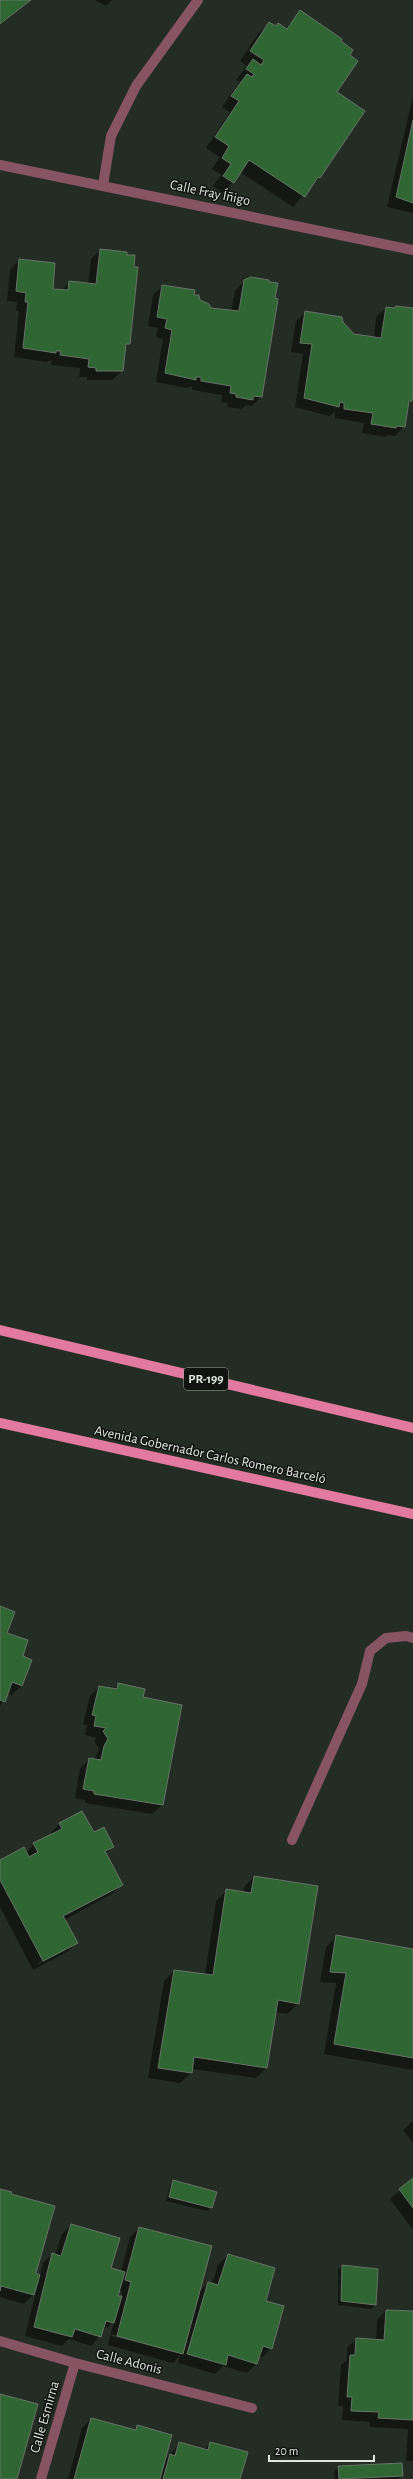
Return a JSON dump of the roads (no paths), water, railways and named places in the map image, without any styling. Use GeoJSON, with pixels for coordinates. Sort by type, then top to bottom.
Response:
{"type":"FeatureCollection","features":[{"type":"Feature","properties":{"kind":"main road","name":"PR-199"},"geometry":{"type":"LineString","coordinates":[[0,1330],[413,1428]]}},
{"type":"Feature","properties":{"kind":"main road","name":"Avenida Gobernador Carlos Romero Barceló"},"geometry":{"type":"LineString","coordinates":[[0,1423],[413,1514]]}},
{"type":"Feature","properties":{"kind":"main road"},"geometry":{"type":"LineString","coordinates":[[401,1512],[413,1511]]}},
{"type":"Feature","properties":{"kind":"street"},"geometry":{"type":"LineString","coordinates":[[103,185],[112,136],[136,86],[198,0]]}},
{"type":"Feature","properties":{"kind":"street","name":"Calle Fray Íñigo"},"geometry":{"type":"LineString","coordinates":[[0,165],[413,250]]}},
{"type":"Feature","properties":{"kind":"street"},"geometry":{"type":"LineString","coordinates":[[292,1840],[362,1684],[370,1651],[386,1638],[406,1636],[413,1638]]}},
{"type":"Feature","properties":{"kind":"street","name":"Calle Adonis"},"geometry":{"type":"LineString","coordinates":[[0,2341],[75,2363],[252,2408]]}},
{"type":"Feature","properties":{"kind":"street","name":"Calle Esmirna"},"geometry":{"type":"LineString","coordinates":[[41,2479],[75,2363]]}}]}
